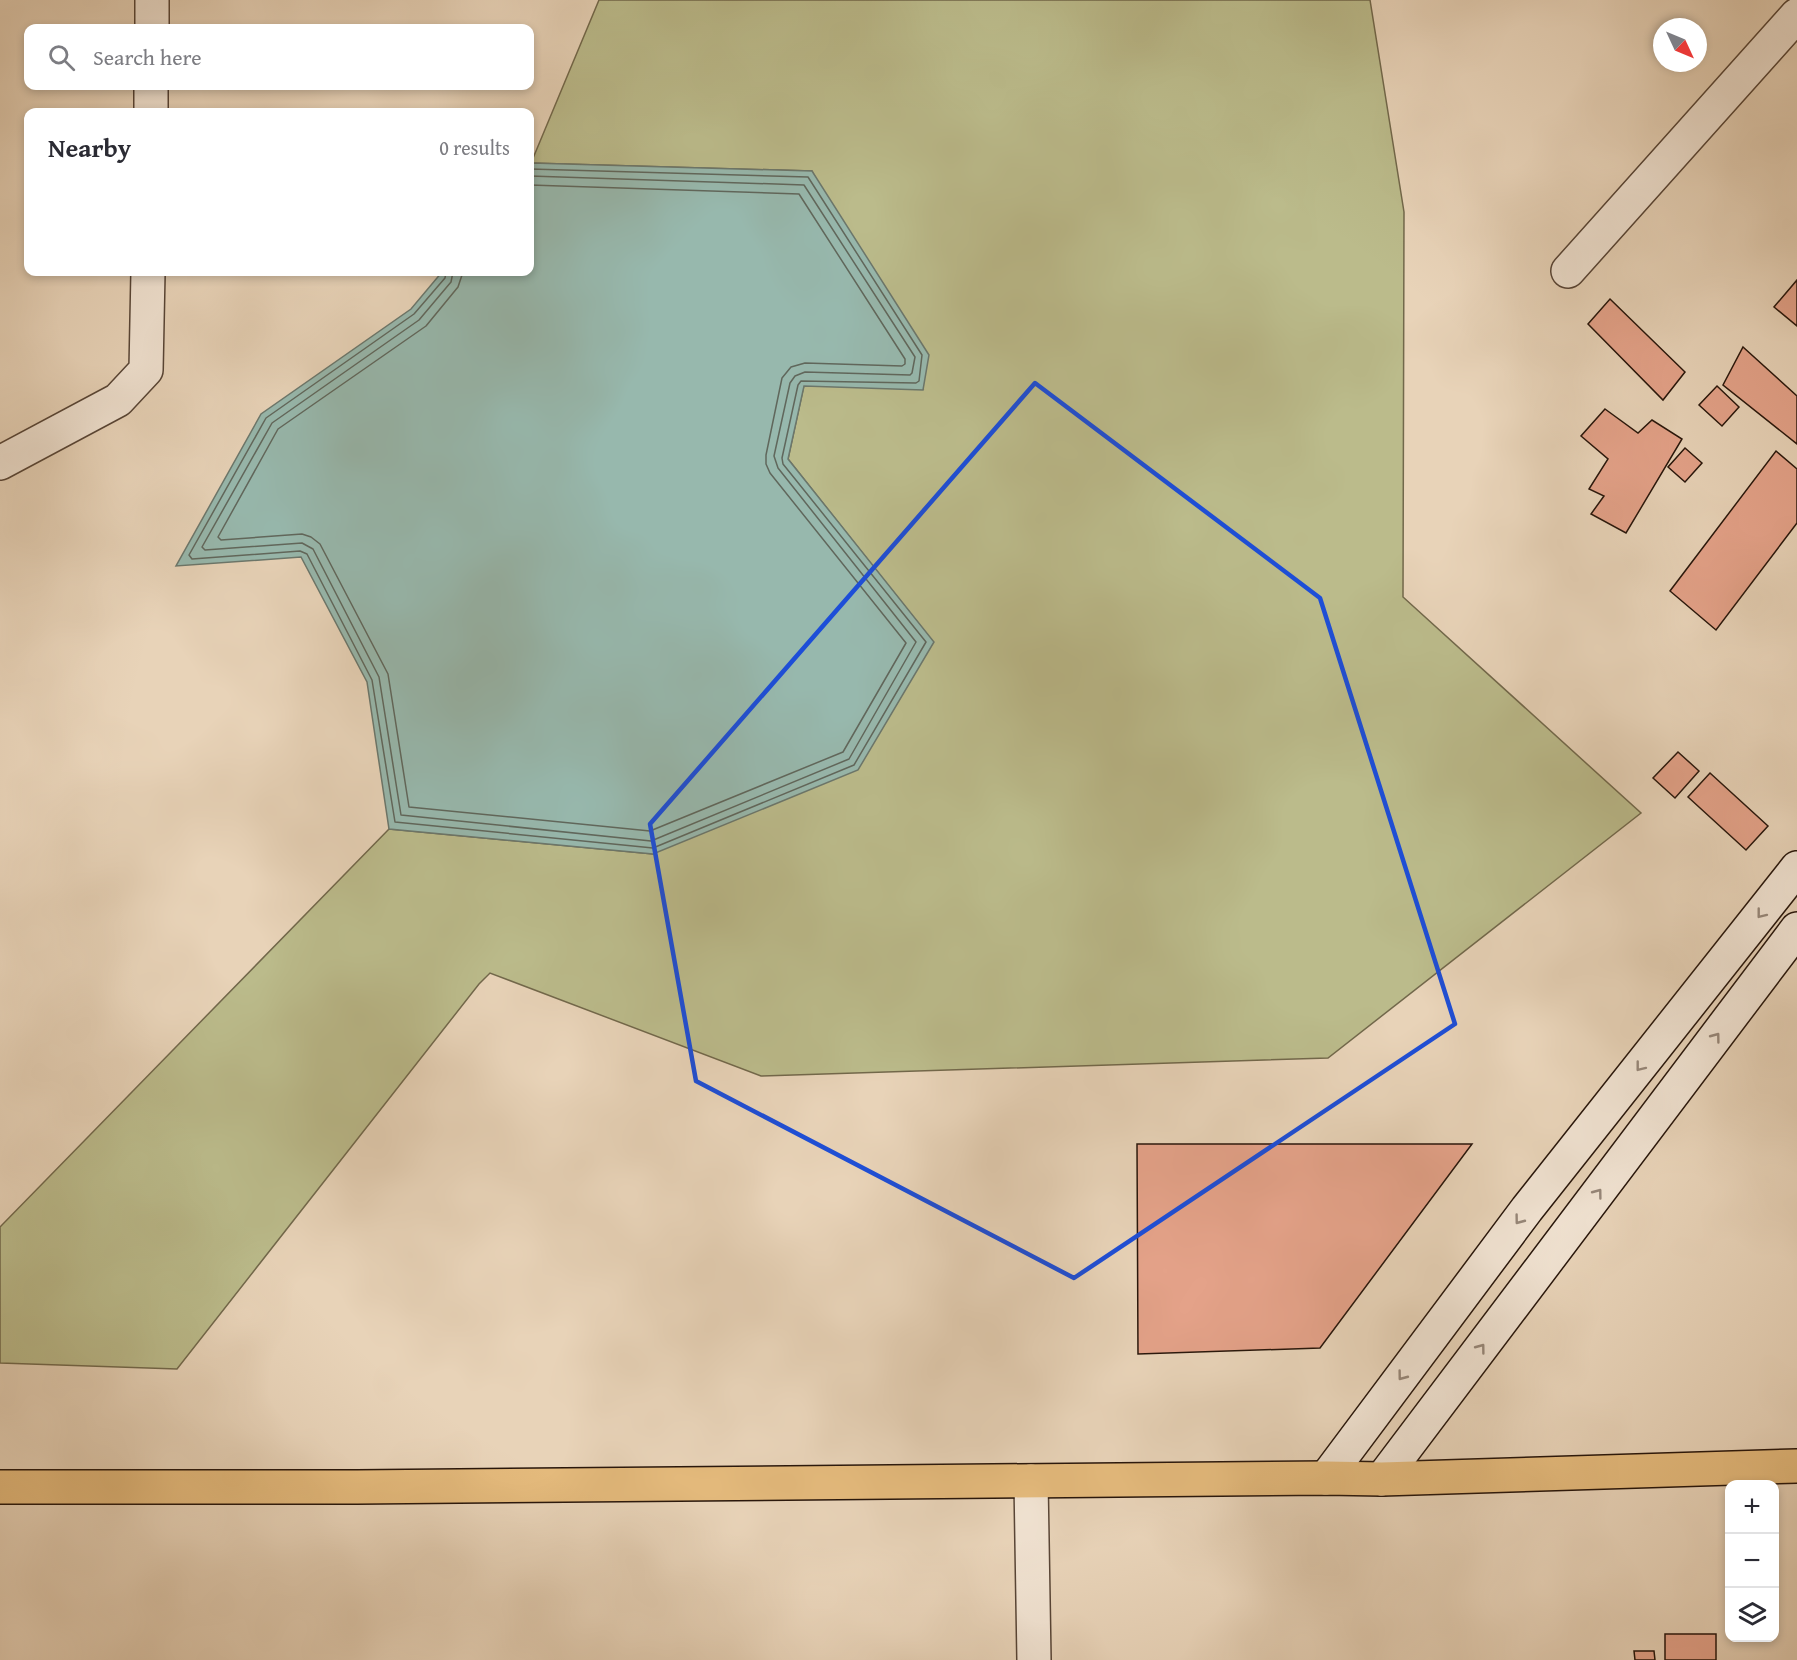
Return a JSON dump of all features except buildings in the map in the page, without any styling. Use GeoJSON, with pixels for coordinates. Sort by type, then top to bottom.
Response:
{"type":"FeatureCollection","features":[{"type":"Feature","properties":{"kind":"highway"},"geometry":{"type":"LineString","coordinates":[[0,1487],[357,1487],[1382,1479],[1797,1466]]}},
{"type":"Feature","properties":{"kind":"street"},"geometry":{"type":"LineString","coordinates":[[152,0],[152,24]]}},
{"type":"Feature","properties":{"kind":"street"},"geometry":{"type":"LineString","coordinates":[[1568,272],[1797,15]]}},
{"type":"Feature","properties":{"kind":"street"},"geometry":{"type":"LineString","coordinates":[[151,90],[151,108]]}},
{"type":"Feature","properties":{"kind":"street"},"geometry":{"type":"LineString","coordinates":[[0,463],[118,400],[146,370],[148,276]]}},
{"type":"Feature","properties":{"kind":"street"},"geometry":{"type":"LineString","coordinates":[[1326,1478],[1527,1209],[1797,868]]}},
{"type":"Feature","properties":{"kind":"street"},"geometry":{"type":"LineString","coordinates":[[1382,1479],[1797,929]]}},
{"type":"Feature","properties":{"kind":"street"},"geometry":{"type":"LineString","coordinates":[[1030,1481],[1034,1660]]}},
{"type":"Feature","properties":{"kind":"highlighted area"},"geometry":{"type":"Polygon","coordinates":[[[1035,383],[1320,598],[1455,1024],[1074,1278],[696,1081],[650,824],[1035,383]]]}},
{"type":"Feature","properties":{"kind":"green space"},"geometry":{"type":"Polygon","coordinates":[[[599,0],[1370,0],[1404,212],[1403,597],[1641,813],[1328,1058],[761,1076],[490,973],[479,984],[177,1369],[0,1363],[0,1227],[389,829],[653,854],[933,642],[788,459],[804,385],[923,389],[812,171],[534,163],[534,156],[599,0]]]}},
{"type":"Feature","properties":{"kind":"water"},"geometry":{"type":"Polygon","coordinates":[[[534,163],[812,171],[929,355],[923,390],[804,386],[788,459],[934,642],[858,770],[653,854],[389,829],[367,682],[301,557],[176,566],[261,414],[411,309],[439,276],[534,276],[534,163]]]}}]}
